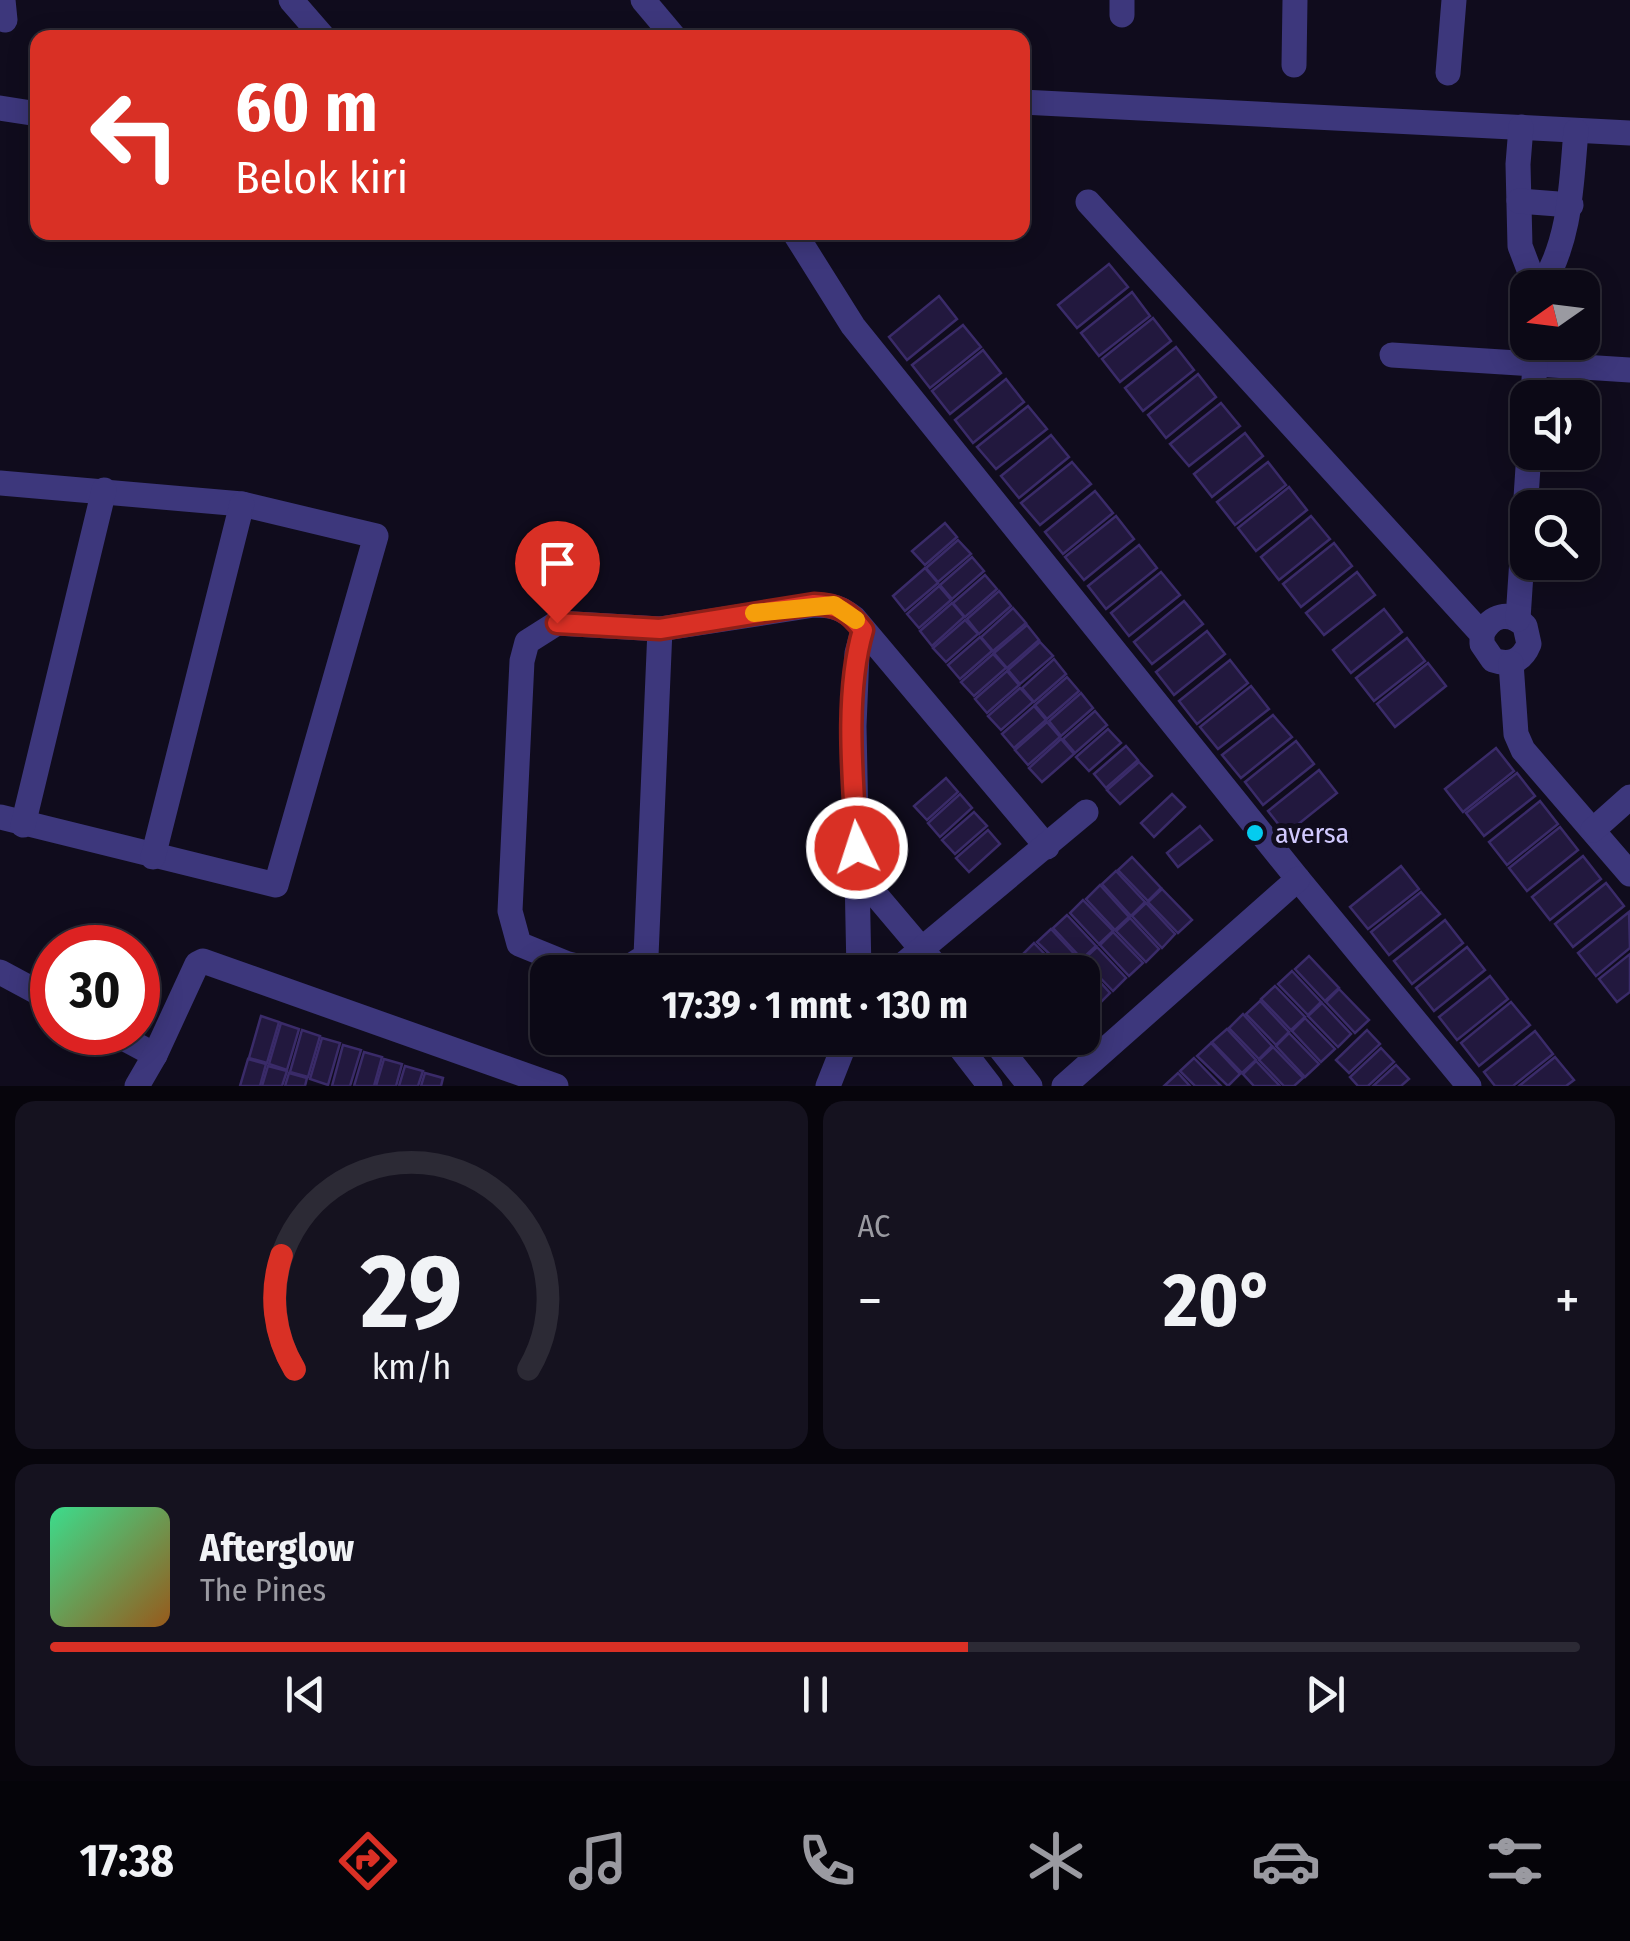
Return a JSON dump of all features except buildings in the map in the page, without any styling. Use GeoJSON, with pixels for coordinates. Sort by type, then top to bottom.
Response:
{"type":"FeatureCollection","features":[{"type":"Feature","properties":{"kind":"street"},"geometry":{"type":"LineString","coordinates":[[291,0],[314,30]]}},
{"type":"Feature","properties":{"kind":"street"},"geometry":{"type":"LineString","coordinates":[[643,0],[668,30]]}},
{"type":"Feature","properties":{"kind":"street"},"geometry":{"type":"LineString","coordinates":[[1294,65],[1295,0]]}},
{"type":"Feature","properties":{"kind":"street"},"geometry":{"type":"LineString","coordinates":[[1448,73],[1454,0]]}},
{"type":"Feature","properties":{"kind":"street"},"geometry":{"type":"LineString","coordinates":[[1030,102],[1630,133]]}},
{"type":"Feature","properties":{"kind":"street"},"geometry":{"type":"LineString","coordinates":[[0,108],[30,113]]}},
{"type":"Feature","properties":{"kind":"street"},"geometry":{"type":"LineString","coordinates":[[1521,128],[1520,246],[1530,270]]}},
{"type":"Feature","properties":{"kind":"street"},"geometry":{"type":"LineString","coordinates":[[1551,270],[1571,205],[1576,130]]}},
{"type":"Feature","properties":{"kind":"street"},"geometry":{"type":"LineString","coordinates":[[1519,201],[1571,205]]}},
{"type":"Feature","properties":{"kind":"street"},"geometry":{"type":"LineString","coordinates":[[1088,202],[1482,634]]}},
{"type":"Feature","properties":{"kind":"street"},"geometry":{"type":"LineString","coordinates":[[799,240],[853,326],[1469,1086]]}},
{"type":"Feature","properties":{"kind":"street"},"geometry":{"type":"LineString","coordinates":[[1392,354],[1510,353]]}},
{"type":"Feature","properties":{"kind":"street"},"geometry":{"type":"LineString","coordinates":[[1575,360],[1630,370]]}},
{"type":"Feature","properties":{"kind":"street"},"geometry":{"type":"LineString","coordinates":[[1518,620],[1528,470]]}},
{"type":"Feature","properties":{"kind":"street"},"geometry":{"type":"LineString","coordinates":[[0,484],[104,490],[242,504],[376,536],[276,885],[12,821],[104,490]]}},
{"type":"Feature","properties":{"kind":"street"},"geometry":{"type":"LineString","coordinates":[[153,857],[242,504]]}},
{"type":"Feature","properties":{"kind":"street"},"geometry":{"type":"LineString","coordinates":[[546,955],[519,944],[510,910],[522,662],[527,642],[557,623],[660,629],[814,604],[834,605],[863,630],[1047,847]]}},
{"type":"Feature","properties":{"kind":"street"},"geometry":{"type":"LineString","coordinates":[[1508,616],[1518,620],[1529,634],[1529,644],[1520,659],[1511,663],[1492,660],[1482,644],[1482,634],[1496,617],[1508,616]]}},
{"type":"Feature","properties":{"kind":"street"},"geometry":{"type":"LineString","coordinates":[[646,955],[660,629]]}},
{"type":"Feature","properties":{"kind":"street"},"geometry":{"type":"LineString","coordinates":[[859,955],[854,726],[856,653],[863,630]]}},
{"type":"Feature","properties":{"kind":"street"},"geometry":{"type":"LineString","coordinates":[[1511,663],[1516,734],[1523,750],[1630,874]]}},
{"type":"Feature","properties":{"kind":"street"},"geometry":{"type":"LineString","coordinates":[[1593,830],[1630,796]]}},
{"type":"Feature","properties":{"kind":"street"},"geometry":{"type":"LineString","coordinates":[[915,955],[1086,812]]}},
{"type":"Feature","properties":{"kind":"street"},"geometry":{"type":"LineString","coordinates":[[859,875],[928,955]]}},
{"type":"Feature","properties":{"kind":"street"},"geometry":{"type":"LineString","coordinates":[[1064,1086],[1298,879]]}},
{"type":"Feature","properties":{"kind":"street"},"geometry":{"type":"LineString","coordinates":[[160,1044],[196,964],[210,962],[556,1086]]}},
{"type":"Feature","properties":{"kind":"street"},"geometry":{"type":"LineString","coordinates":[[0,972],[30,988]]}},
{"type":"Feature","properties":{"kind":"street"},"geometry":{"type":"LineString","coordinates":[[137,1086],[155,1055]]}},
{"type":"Feature","properties":{"kind":"street"},"geometry":{"type":"LineString","coordinates":[[828,1086],[840,1055]]}},
{"type":"Feature","properties":{"kind":"street"},"geometry":{"type":"LineString","coordinates":[[967,1055],[990,1086]]}},
{"type":"Feature","properties":{"kind":"street"},"geometry":{"type":"LineString","coordinates":[[1005,1055],[1030,1086]]}},
{"type":"Feature","properties":{"kind":"slow traffic"},"geometry":{"type":"LineString","coordinates":[[754,613],[834,605],[856,620]]}},
{"type":"Feature","properties":{"kind":"place","name":"aversa"},"geometry":{"type":"Point","coordinates":[1255,833]}},
{"type":"Feature","properties":{"kind":"route"},"geometry":{"type":"LineString","coordinates":[[557,623],[660,629],[814,604],[844,610],[863,630],[856,653],[857,848]]}}]}
